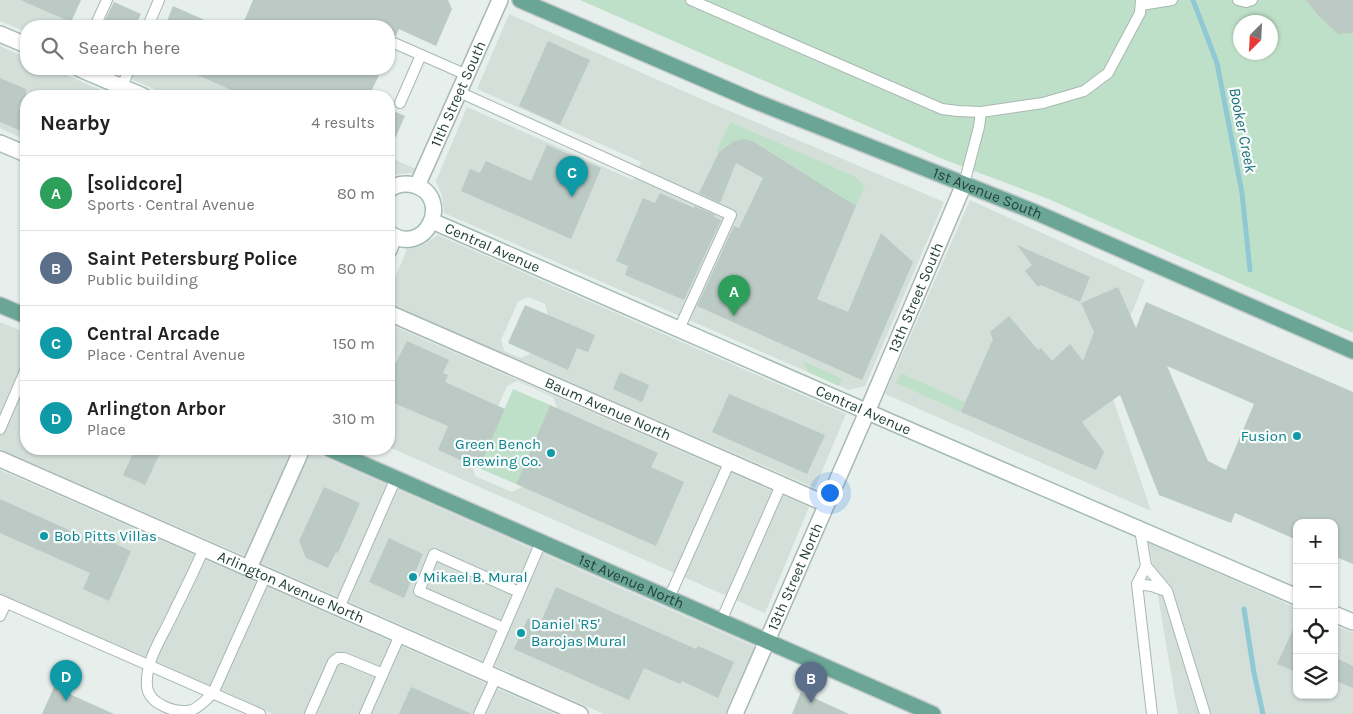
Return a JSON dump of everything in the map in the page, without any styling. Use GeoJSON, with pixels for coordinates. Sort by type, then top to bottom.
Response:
{"type":"FeatureCollection","features":[{"type":"Feature","properties":{"kind":"main road","name":"1st Avenue South"},"geometry":{"type":"LineString","coordinates":[[520,0],[744,96],[1034,212],[1353,351]]}},
{"type":"Feature","properties":{"kind":"main road"},"geometry":{"type":"LineString","coordinates":[[0,305],[20,313]]}},
{"type":"Feature","properties":{"kind":"main road","name":"1st Avenue North"},"geometry":{"type":"LineString","coordinates":[[342,455],[933,714]]}},
{"type":"Feature","properties":{"kind":"street","name":"11th Street South"},"geometry":{"type":"LineString","coordinates":[[417,186],[500,0]]}},
{"type":"Feature","properties":{"kind":"street"},"geometry":{"type":"LineString","coordinates":[[0,34],[20,42]]}},
{"type":"Feature","properties":{"kind":"street"},"geometry":{"type":"LineString","coordinates":[[94,75],[129,90]]}},
{"type":"Feature","properties":{"kind":"street"},"geometry":{"type":"LineString","coordinates":[[0,143],[20,151]]}},
{"type":"Feature","properties":{"kind":"street"},"geometry":{"type":"LineString","coordinates":[[395,187],[408,184],[417,186],[424,190],[433,204],[432,221],[428,229],[412,239],[395,240]]}},
{"type":"Feature","properties":{"kind":"street","name":"13th Street South"},"geometry":{"type":"LineString","coordinates":[[867,412],[964,184]]}},
{"type":"Feature","properties":{"kind":"street","name":"Central Avenue"},"geometry":{"type":"LineString","coordinates":[[432,221],[1293,596]]}},
{"type":"Feature","properties":{"kind":"street","name":"Baum Avenue North"},"geometry":{"type":"LineString","coordinates":[[395,316],[826,504]]}},
{"type":"Feature","properties":{"kind":"street","name":"13th Street North"},"geometry":{"type":"LineString","coordinates":[[735,714],[867,412]]}},
{"type":"Feature","properties":{"kind":"street"},"geometry":{"type":"LineString","coordinates":[[249,568],[299,455]]}},
{"type":"Feature","properties":{"kind":"street","name":"Arlington Avenue North"},"geometry":{"type":"LineString","coordinates":[[0,459],[490,674],[565,711],[580,714]]}},
{"type":"Feature","properties":{"kind":"street"},"geometry":{"type":"LineString","coordinates":[[1338,616],[1353,622]]}},
{"type":"Feature","properties":{"kind":"lane"},"geometry":{"type":"LineString","coordinates":[[98,20],[107,0]]}},
{"type":"Feature","properties":{"kind":"lane"},"geometry":{"type":"LineString","coordinates":[[151,20],[159,0]]}},
{"type":"Feature","properties":{"kind":"lane"},"geometry":{"type":"LineString","coordinates":[[691,0],[942,109],[981,112],[1043,103],[1084,91],[1108,73],[1140,13],[1141,3],[1171,0]]}},
{"type":"Feature","properties":{"kind":"lane"},"geometry":{"type":"LineString","coordinates":[[1238,0],[1246,2],[1252,0]]}},
{"type":"Feature","properties":{"kind":"lane"},"geometry":{"type":"LineString","coordinates":[[395,43],[467,74]]}},
{"type":"Feature","properties":{"kind":"lane"},"geometry":{"type":"LineString","coordinates":[[400,103],[421,55]]}},
{"type":"Feature","properties":{"kind":"lane"},"geometry":{"type":"LineString","coordinates":[[122,87],[127,75]]}},
{"type":"Feature","properties":{"kind":"lane"},"geometry":{"type":"LineString","coordinates":[[459,92],[731,215],[679,329]]}},
{"type":"Feature","properties":{"kind":"lane"},"geometry":{"type":"LineString","coordinates":[[964,184],[977,136],[981,112]]}},
{"type":"Feature","properties":{"kind":"lane"},"geometry":{"type":"LineString","coordinates":[[0,429],[20,383]]}},
{"type":"Feature","properties":{"kind":"lane"},"geometry":{"type":"LineString","coordinates":[[668,598],[729,463]]}},
{"type":"Feature","properties":{"kind":"lane"},"geometry":{"type":"LineString","coordinates":[[339,608],[396,478]]}},
{"type":"Feature","properties":{"kind":"lane"},"geometry":{"type":"LineString","coordinates":[[721,621],[781,485]]}},
{"type":"Feature","properties":{"kind":"lane"},"geometry":{"type":"LineString","coordinates":[[1140,529],[1146,566],[1167,591],[1204,714]]}},
{"type":"Feature","properties":{"kind":"lane"},"geometry":{"type":"LineString","coordinates":[[479,714],[504,628],[541,542]]}},
{"type":"Feature","properties":{"kind":"lane"},"geometry":{"type":"LineString","coordinates":[[204,548],[149,664],[146,688],[151,698],[166,708],[178,711],[192,710],[205,702],[213,693],[266,575]]}},
{"type":"Feature","properties":{"kind":"lane"},"geometry":{"type":"LineString","coordinates":[[504,628],[419,591],[434,554],[519,592]]}},
{"type":"Feature","properties":{"kind":"lane"},"geometry":{"type":"LineString","coordinates":[[1146,566],[1136,584],[1152,714]]}},
{"type":"Feature","properties":{"kind":"lane"},"geometry":{"type":"LineString","coordinates":[[1136,584],[1152,586],[1167,591]]}},
{"type":"Feature","properties":{"kind":"lane"},"geometry":{"type":"LineString","coordinates":[[0,616],[3,601],[260,714]]}},
{"type":"Feature","properties":{"kind":"lane"},"geometry":{"type":"LineString","coordinates":[[365,714],[400,635]]}},
{"type":"Feature","properties":{"kind":"lane"},"geometry":{"type":"LineString","coordinates":[[310,714],[333,662],[338,658],[344,658],[383,674]]}},
{"type":"Feature","properties":{"kind":"shaded area"},"geometry":{"type":"Polygon","coordinates":[[[0,0],[20,0],[68,20],[20,20],[20,29],[0,21],[0,0]]]}},
{"type":"Feature","properties":{"kind":"shaded area"},"geometry":{"type":"Polygon","coordinates":[[[509,14],[692,95],[944,202],[865,386],[849,390],[444,213],[442,196],[436,181],[467,107],[633,180],[641,162],[477,89],[509,14]]]}},
{"type":"Feature","properties":{"kind":"shaded area"},"geometry":{"type":"Polygon","coordinates":[[[0,46],[20,55],[20,75],[66,75],[101,90],[20,90],[20,137],[0,128],[0,46]]]}},
{"type":"Feature","properties":{"kind":"shaded area"},"geometry":{"type":"Polygon","coordinates":[[[122,75],[196,75],[232,90],[156,90],[122,75]]]}},
{"type":"Feature","properties":{"kind":"shaded area"},"geometry":{"type":"Polygon","coordinates":[[[395,160],[416,169],[414,173],[395,175],[395,160]]]}},
{"type":"Feature","properties":{"kind":"shaded area"},"geometry":{"type":"Polygon","coordinates":[[[970,200],[1145,280],[1106,378],[1151,511],[885,394],[970,200]]]}},
{"type":"Feature","properties":{"kind":"shaded area"},"geometry":{"type":"Polygon","coordinates":[[[438,235],[846,414],[815,488],[395,307],[395,278],[407,249],[423,245],[438,235]],[[528,297],[518,302],[501,340],[504,351],[521,358],[531,353],[548,315],[545,304],[528,297]]]}},
{"type":"Feature","properties":{"kind":"shaded area"},"geometry":{"type":"Polygon","coordinates":[[[0,322],[20,330],[20,455],[289,455],[245,556],[0,449],[0,322]]]}},
{"type":"Feature","properties":{"kind":"shaded area"},"geometry":{"type":"Polygon","coordinates":[[[395,327],[809,507],[765,613],[395,450],[395,327]],[[517,381],[507,386],[472,465],[475,476],[512,492],[522,487],[557,408],[553,397],[517,381]]]}},
{"type":"Feature","properties":{"kind":"shaded area"},"geometry":{"type":"Polygon","coordinates":[[[308,455],[319,455],[755,647],[725,714],[604,714],[261,563],[308,455]]]}},
{"type":"Feature","properties":{"kind":"shaded area"},"geometry":{"type":"Polygon","coordinates":[[[0,470],[555,714],[273,714],[0,600],[0,470]]]}},
{"type":"Feature","properties":{"kind":"shaded area"},"geometry":{"type":"Polygon","coordinates":[[[1149,543],[1293,606],[1293,699],[1338,699],[1338,627],[1353,633],[1353,714],[1178,714],[1149,543]]]}},
{"type":"Feature","properties":{"kind":"green space"},"geometry":{"type":"Polygon","coordinates":[[[580,0],[1353,0],[1353,333],[1046,198],[945,160],[580,0]]]}},
{"type":"Feature","properties":{"kind":"green space"},"geometry":{"type":"Polygon","coordinates":[[[730,122],[854,176],[865,186],[856,206],[755,142],[736,141],[719,152],[717,150],[730,122]]]}},
{"type":"Feature","properties":{"kind":"green space"},"geometry":{"type":"Polygon","coordinates":[[[803,361],[842,379],[839,386],[808,372],[803,361]]]}},
{"type":"Feature","properties":{"kind":"green space"},"geometry":{"type":"Polygon","coordinates":[[[901,373],[965,402],[961,412],[896,383],[901,373]]]}},
{"type":"Feature","properties":{"kind":"green space"},"geometry":{"type":"Polygon","coordinates":[[[513,389],[550,405],[516,484],[479,468],[513,389]]]}},
{"type":"Feature","properties":{"kind":"building"},"geometry":{"type":"Polygon","coordinates":[[[20,0],[81,0],[72,20],[66,20],[20,0]]]}},
{"type":"Feature","properties":{"kind":"building"},"geometry":{"type":"Polygon","coordinates":[[[253,0],[448,0],[452,9],[436,46],[399,29],[395,36],[395,20],[245,20],[253,0]]]}},
{"type":"Feature","properties":{"kind":"building"},"geometry":{"type":"Polygon","coordinates":[[[1306,0],[1353,0],[1353,33],[1338,34],[1317,14],[1306,0]]]}},
{"type":"Feature","properties":{"kind":"building"},"geometry":{"type":"Polygon","coordinates":[[[114,2],[141,14],[138,20],[105,20],[114,2]]]}},
{"type":"Feature","properties":{"kind":"building"},"geometry":{"type":"Polygon","coordinates":[[[173,6],[204,20],[167,20],[173,6]]]}},
{"type":"Feature","properties":{"kind":"building"},"geometry":{"type":"Polygon","coordinates":[[[548,41],[590,60],[560,125],[519,106],[548,41]]]}},
{"type":"Feature","properties":{"kind":"building"},"geometry":{"type":"Polygon","coordinates":[[[197,75],[379,75],[372,90],[231,90],[197,75]]]}},
{"type":"Feature","properties":{"kind":"building"},"geometry":{"type":"Polygon","coordinates":[[[0,78],[26,90],[20,90],[20,130],[0,122],[0,78]]]}},
{"type":"Feature","properties":{"kind":"building"},"geometry":{"type":"Polygon","coordinates":[[[395,112],[405,116],[395,138],[395,112]]]}},
{"type":"Feature","properties":{"kind":"building"},"geometry":{"type":"Polygon","coordinates":[[[744,139],[754,142],[856,206],[817,299],[848,312],[881,233],[913,262],[862,380],[697,306],[734,226],[739,228],[763,178],[736,163],[720,203],[699,193],[719,152],[734,141],[744,139]]]}},
{"type":"Feature","properties":{"kind":"building"},"geometry":{"type":"Polygon","coordinates":[[[547,145],[601,168],[571,239],[461,191],[470,169],[480,173],[486,161],[531,181],[547,145]]]}},
{"type":"Feature","properties":{"kind":"building"},"geometry":{"type":"Polygon","coordinates":[[[660,193],[715,215],[714,217],[721,220],[684,300],[625,275],[628,266],[616,261],[643,198],[655,203],[660,193]]]}},
{"type":"Feature","properties":{"kind":"building"},"geometry":{"type":"Polygon","coordinates":[[[1017,245],[1090,277],[1080,302],[1041,285],[1038,287],[1025,271],[1032,265],[1017,245]]]}},
{"type":"Feature","properties":{"kind":"building","name":"Fusion"},"geometry":{"type":"Polygon","coordinates":[[[1118,287],[1136,328],[1146,302],[1353,392],[1353,564],[1338,558],[1338,519],[1293,519],[1293,538],[1235,513],[1231,523],[1159,495],[1120,395],[1082,422],[1104,452],[1096,470],[961,412],[993,339],[990,332],[1009,316],[1038,350],[1041,348],[1052,361],[1070,344],[1083,361],[1094,332],[1081,303],[1118,287]],[[1167,366],[1208,461],[1226,470],[1254,404],[1167,366]]]}},
{"type":"Feature","properties":{"kind":"building"},"geometry":{"type":"Polygon","coordinates":[[[525,305],[595,335],[588,352],[577,348],[568,370],[508,343],[525,305]]]}},
{"type":"Feature","properties":{"kind":"building"},"geometry":{"type":"Polygon","coordinates":[[[407,341],[449,360],[443,373],[448,375],[445,382],[505,409],[479,468],[438,450],[448,426],[395,404],[395,364],[407,341]]]}},
{"type":"Feature","properties":{"kind":"building"},"geometry":{"type":"Polygon","coordinates":[[[620,372],[649,385],[642,402],[613,389],[620,372]]]}},
{"type":"Feature","properties":{"kind":"building"},"geometry":{"type":"Polygon","coordinates":[[[729,394],[825,435],[807,474],[712,432],[729,394]]]}},
{"type":"Feature","properties":{"kind":"building"},"geometry":{"type":"Polygon","coordinates":[[[550,405],[658,453],[651,467],[684,482],[656,546],[516,484],[550,405]]]}},
{"type":"Feature","properties":{"kind":"building"},"geometry":{"type":"Polygon","coordinates":[[[132,455],[159,455],[145,485],[123,475],[132,455]]]}},
{"type":"Feature","properties":{"kind":"building"},"geometry":{"type":"Polygon","coordinates":[[[324,487],[360,503],[338,553],[336,552],[328,568],[306,558],[299,541],[324,487]]]}},
{"type":"Feature","properties":{"kind":"building"},"geometry":{"type":"Polygon","coordinates":[[[0,499],[102,545],[105,539],[131,551],[109,601],[83,589],[90,573],[0,533],[0,499]]]}},
{"type":"Feature","properties":{"kind":"building"},"geometry":{"type":"Polygon","coordinates":[[[389,538],[423,554],[404,598],[369,582],[389,538]]]}},
{"type":"Feature","properties":{"kind":"building"},"geometry":{"type":"Polygon","coordinates":[[[556,587],[696,649],[698,646],[734,662],[718,698],[682,681],[680,684],[644,668],[629,700],[514,649],[528,618],[540,624],[556,587]]]}},
{"type":"Feature","properties":{"kind":"building"},"geometry":{"type":"Polygon","coordinates":[[[1293,630],[1293,670],[1277,664],[1293,630]]]}},
{"type":"Feature","properties":{"kind":"building"},"geometry":{"type":"Polygon","coordinates":[[[1338,659],[1353,666],[1353,688],[1338,682],[1338,659]]]}},
{"type":"Feature","properties":{"kind":"building"},"geometry":{"type":"Polygon","coordinates":[[[54,687],[114,714],[42,714],[54,687]]]}},
{"type":"Feature","properties":{"kind":"building"},"geometry":{"type":"Polygon","coordinates":[[[411,687],[472,714],[399,714],[411,687]]]}},
{"type":"Feature","properties":{"kind":"building"},"geometry":{"type":"Polygon","coordinates":[[[801,692],[849,714],[792,714],[801,692]]]}},
{"type":"Feature","properties":{"kind":"waterway","name":"Booker Creek"},"geometry":{"type":"LineString","coordinates":[[1193,0],[1217,63],[1242,193],[1250,270]]}},
{"type":"Feature","properties":{"kind":"waterway","name":"Booker Creek"},"geometry":{"type":"LineString","coordinates":[[1244,609],[1254,673],[1263,714]]}},
{"type":"Feature","properties":{"kind":"place","name":"Central Arcade"},"geometry":{"type":"Point","coordinates":[572,197]}},
{"type":"Feature","properties":{"kind":"place","name":"[solidcore]"},"geometry":{"type":"Point","coordinates":[734,316]}},
{"type":"Feature","properties":{"kind":"place","name":"Fusion"},"geometry":{"type":"Point","coordinates":[1297,436]}},
{"type":"Feature","properties":{"kind":"place","name":"Green Bench Brewing Co."},"geometry":{"type":"Point","coordinates":[551,453]}},
{"type":"Feature","properties":{"kind":"place","name":"Bob Pitts Villas"},"geometry":{"type":"Point","coordinates":[44,536]}},
{"type":"Feature","properties":{"kind":"place","name":"Mikael B. Mural"},"geometry":{"type":"Point","coordinates":[413,577]}},
{"type":"Feature","properties":{"kind":"place","name":"Daniel 'R5' Barojas Mural"},"geometry":{"type":"Point","coordinates":[521,633]}},
{"type":"Feature","properties":{"kind":"place","name":"Arlington Arbor"},"geometry":{"type":"Point","coordinates":[66,701]}},
{"type":"Feature","properties":{"kind":"place","name":"Saint Petersburg Police"},"geometry":{"type":"Point","coordinates":[811,703]}}]}
